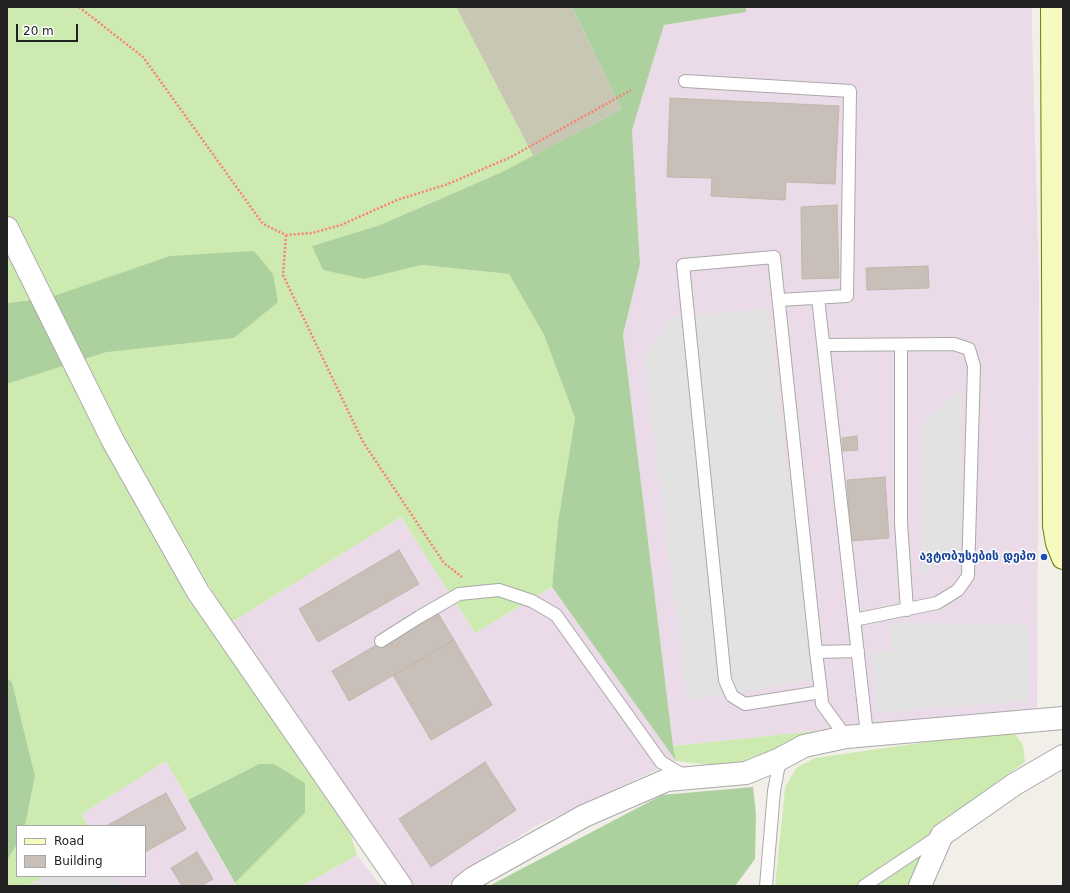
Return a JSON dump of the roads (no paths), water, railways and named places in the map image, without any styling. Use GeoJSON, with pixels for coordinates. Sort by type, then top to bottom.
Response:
{"type":"FeatureCollection","features":[{"type":"Feature","properties":{"kind":"main road"},"geometry":{"type":"LineString","coordinates":[[1052,7],[1058,32],[1054,526],[1057,543],[1063,558]]}},
{"type":"Feature","properties":{"kind":"street"},"geometry":{"type":"LineString","coordinates":[[7,228],[113,441],[198,592],[401,886]]}},
{"type":"Feature","properties":{"kind":"street"},"geometry":{"type":"LineString","coordinates":[[463,886],[473,878],[584,816],[667,780],[687,777],[746,773],[780,759],[804,746],[846,737],[1063,718]]}},
{"type":"Feature","properties":{"kind":"street"},"geometry":{"type":"LineString","coordinates":[[920,886],[942,835],[1015,784],[1063,756]]}},
{"type":"Feature","properties":{"kind":"lane"},"geometry":{"type":"LineString","coordinates":[[685,81],[850,91],[848,296],[779,300]]}},
{"type":"Feature","properties":{"kind":"lane"},"geometry":{"type":"LineString","coordinates":[[821,692],[745,704],[732,696],[725,680],[683,265],[774,257],[816,652],[821,692],[822,704],[846,737]]}},
{"type":"Feature","properties":{"kind":"lane"},"geometry":{"type":"LineString","coordinates":[[818,298],[867,735]]}},
{"type":"Feature","properties":{"kind":"lane"},"geometry":{"type":"LineString","coordinates":[[824,346],[954,344],[969,349],[974,366],[968,576],[958,590],[937,603],[854,620]]}},
{"type":"Feature","properties":{"kind":"lane"},"geometry":{"type":"LineString","coordinates":[[902,345],[901,523],[907,610]]}},
{"type":"Feature","properties":{"kind":"lane"},"geometry":{"type":"LineString","coordinates":[[381,641],[459,594],[499,590],[532,601],[556,615],[661,762],[687,777]]}},
{"type":"Feature","properties":{"kind":"lane"},"geometry":{"type":"LineString","coordinates":[[816,652],[858,651]]}},
{"type":"Feature","properties":{"kind":"lane"},"geometry":{"type":"LineString","coordinates":[[766,886],[774,791],[780,759]]}},
{"type":"Feature","properties":{"kind":"lane"},"geometry":{"type":"LineString","coordinates":[[864,886],[942,835]]}},
{"type":"Feature","properties":{"kind":"place","name":"ავტობუსების დეპო"},"geometry":{"type":"Point","coordinates":[1044,557]}}]}
